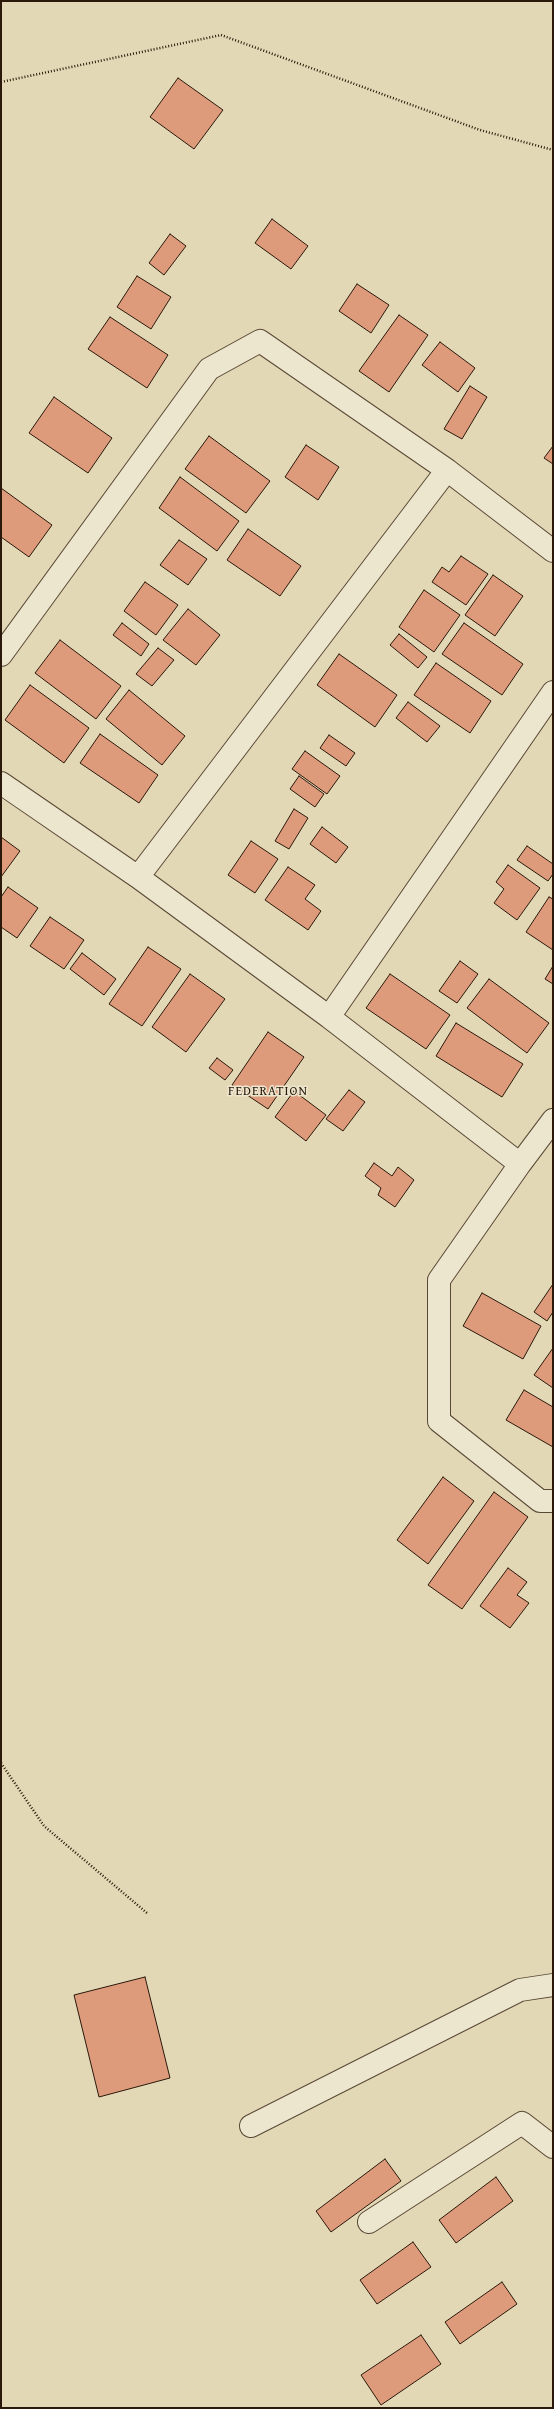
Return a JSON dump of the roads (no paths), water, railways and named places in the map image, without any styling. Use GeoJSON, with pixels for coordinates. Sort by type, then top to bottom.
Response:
{"type":"FeatureCollection","features":[{"type":"Feature","properties":{"kind":"street"},"geometry":{"type":"LineString","coordinates":[[1,655],[209,369],[260,341],[447,470],[553,551]]}},
{"type":"Feature","properties":{"kind":"street"},"geometry":{"type":"LineString","coordinates":[[138,877],[447,470]]}},
{"type":"Feature","properties":{"kind":"street"},"geometry":{"type":"LineString","coordinates":[[329,1017],[553,692]]}},
{"type":"Feature","properties":{"kind":"street"},"geometry":{"type":"LineString","coordinates":[[1,783],[138,877],[329,1017],[520,1164]]}},
{"type":"Feature","properties":{"kind":"street"},"geometry":{"type":"LineString","coordinates":[[553,1120],[520,1164],[439,1280],[439,1421],[540,1501],[553,1501]]}},
{"type":"Feature","properties":{"kind":"street"},"geometry":{"type":"LineString","coordinates":[[251,2126],[520,1990],[553,1985]]}},
{"type":"Feature","properties":{"kind":"street"},"geometry":{"type":"LineString","coordinates":[[369,2222],[522,2123],[553,2147]]}},
{"type":"Feature","properties":{"kind":"district","name":"FEDERATION"},"geometry":{"type":"Point","coordinates":[268,1092]}}]}
